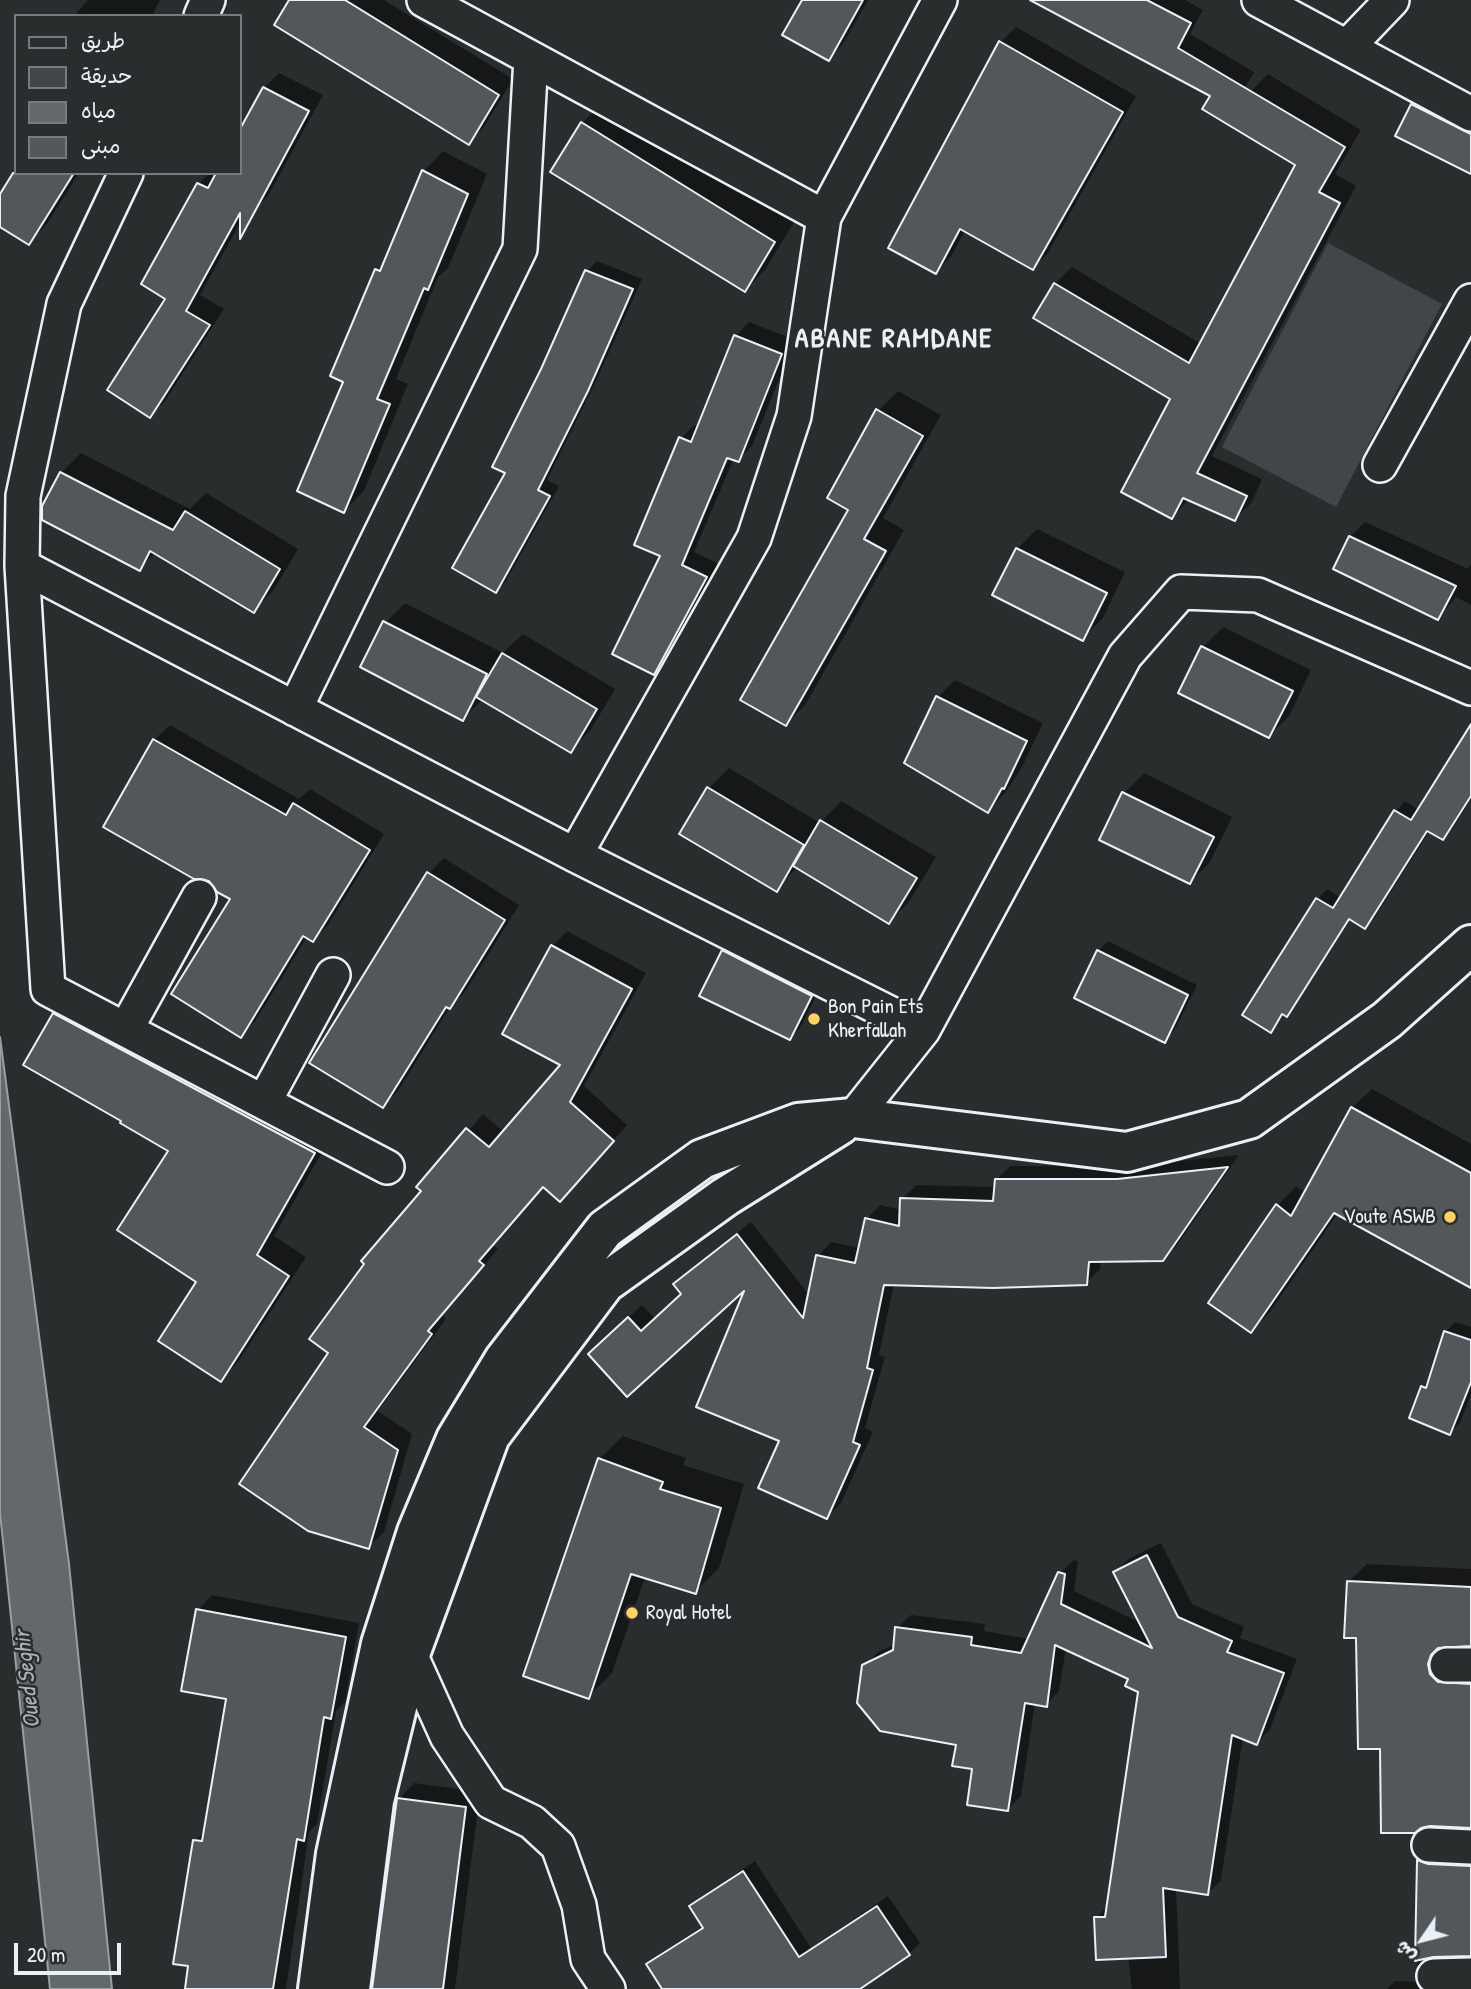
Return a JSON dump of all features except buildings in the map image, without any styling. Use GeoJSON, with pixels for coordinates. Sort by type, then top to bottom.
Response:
{"type":"FeatureCollection","features":[{"type":"Feature","properties":{"kind":"street"},"geometry":{"type":"LineString","coordinates":[[424,0],[824,217]]}},
{"type":"Feature","properties":{"kind":"street"},"geometry":{"type":"LineString","coordinates":[[575,855],[754,538],[794,416],[824,217],[940,0]]}},
{"type":"Feature","properties":{"kind":"street"},"geometry":{"type":"LineString","coordinates":[[1347,47],[1392,0]]}},
{"type":"Feature","properties":{"kind":"street"},"geometry":{"type":"LineString","coordinates":[[1263,1],[1471,114]]}},
{"type":"Feature","properties":{"kind":"street"},"geometry":{"type":"LineString","coordinates":[[295,709],[520,249],[531,58]]}},
{"type":"Feature","properties":{"kind":"street"},"geometry":{"type":"LineString","coordinates":[[125,175],[64,304],[23,496],[22,566],[48,989],[387,1167]]}},
{"type":"Feature","properties":{"kind":"street"},"geometry":{"type":"LineString","coordinates":[[1380,465],[1471,301]]}},
{"type":"Feature","properties":{"kind":"street"},"geometry":{"type":"LineString","coordinates":[[22,566],[575,855],[923,1030]]}},
{"type":"Feature","properties":{"kind":"street"},"geometry":{"type":"LineString","coordinates":[[350,1989],[374,1801],[410,1654],[490,1436],[605,1283],[725,1196],[853,1118],[923,1030],[1125,656],[1181,592],[1258,595],[1471,688]]}},
{"type":"Feature","properties":{"kind":"street"},"geometry":{"type":"LineString","coordinates":[[126,1029],[199,897]]}},
{"type":"Feature","properties":{"kind":"street"},"geometry":{"type":"LineString","coordinates":[[318,1989],[336,1854],[381,1643],[417,1532],[456,1439],[497,1371],[605,1229],[702,1159],[798,1123],[853,1118],[1127,1152],[1249,1119],[1387,1020],[1471,945]]}},
{"type":"Feature","properties":{"kind":"street"},"geometry":{"type":"LineString","coordinates":[[264,1102],[333,975]]}},
{"type":"Feature","properties":{"kind":"street"},"geometry":{"type":"LineString","coordinates":[[410,1654],[447,1737],[491,1802],[532,1822],[558,1846],[579,1905],[588,1959],[608,1989]]}},
{"type":"Feature","properties":{"kind":"street"},"geometry":{"type":"LineString","coordinates":[[1429,1844],[1471,1847]]}},
{"type":"Feature","properties":{"kind":"street"},"geometry":{"type":"LineString","coordinates":[[1434,1976],[1471,1975]]}},
{"type":"Feature","properties":{"kind":"green space"},"geometry":{"type":"Polygon","coordinates":[[[1328,243],[1442,304],[1336,507],[1222,447],[1328,243]]]}},
{"type":"Feature","properties":{"kind":"water","name":"Oued Seghir"},"geometry":{"type":"Polygon","coordinates":[[[0,1037],[69,1564],[112,1989],[50,1989],[0,1513],[0,1037]]]}},
{"type":"Feature","properties":{"kind":"place","name":"Bon Pain Ets Kherfallah"},"geometry":{"type":"Point","coordinates":[814,1019]}},
{"type":"Feature","properties":{"kind":"place","name":"Voute ASWB"},"geometry":{"type":"Point","coordinates":[1450,1217]}},
{"type":"Feature","properties":{"kind":"place","name":"Royal Hotel"},"geometry":{"type":"Point","coordinates":[632,1613]}},
{"type":"Feature","properties":{"kind":"district","name":"ABANE RAMDANE"},"geometry":{"type":"Point","coordinates":[894,340]}}]}
